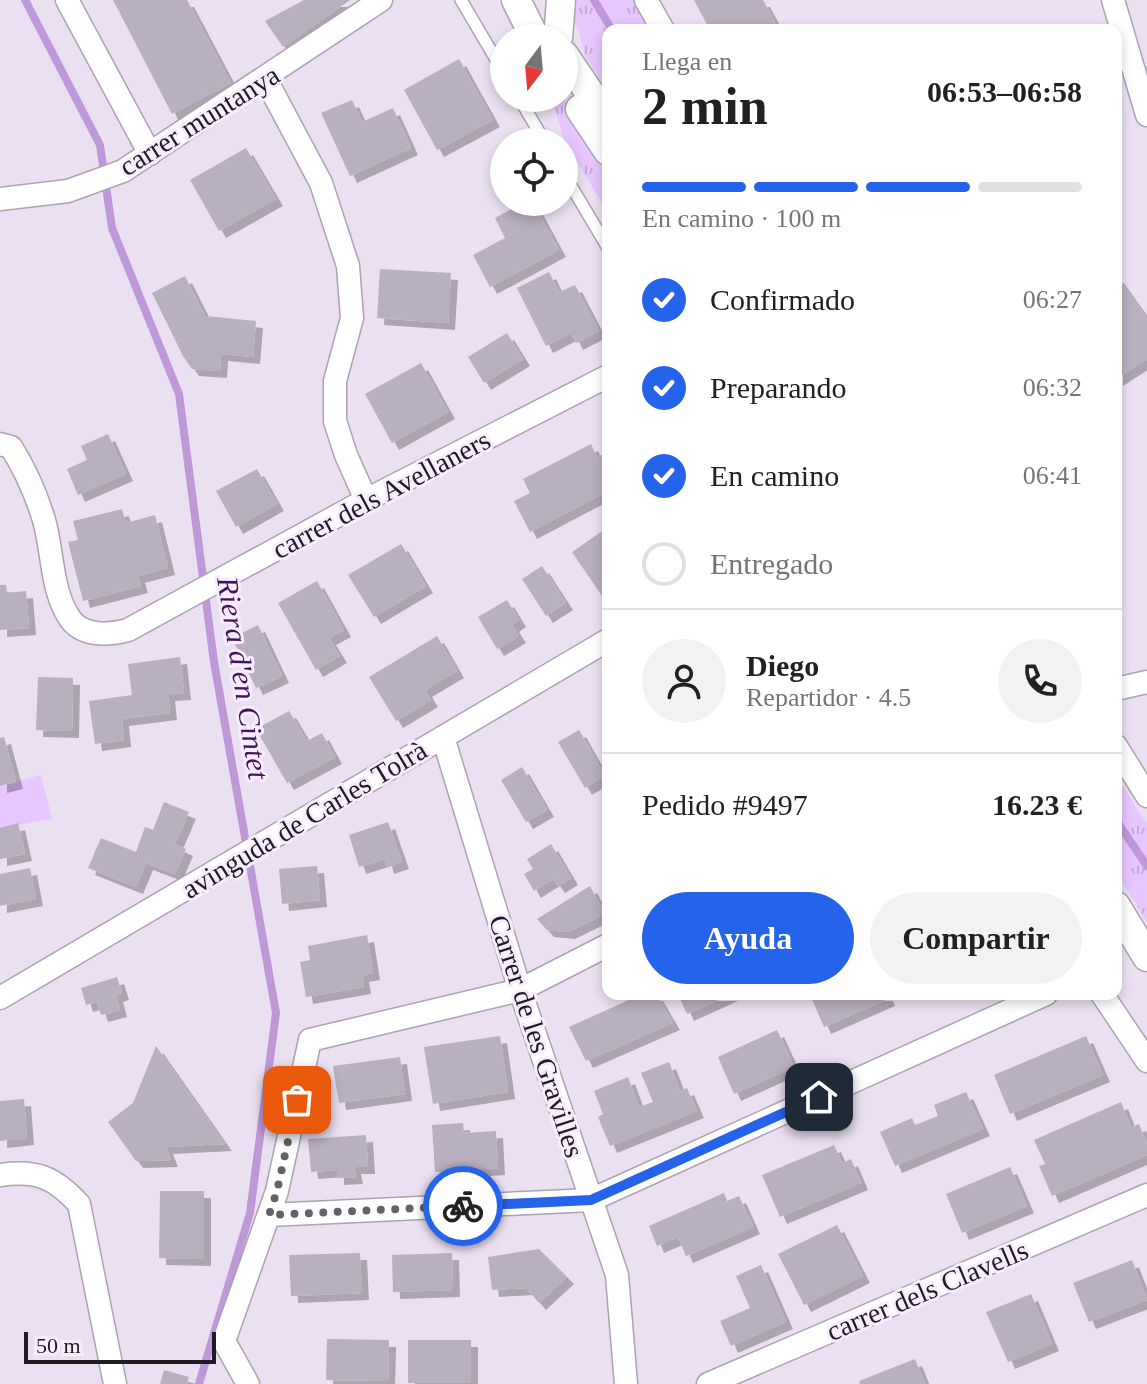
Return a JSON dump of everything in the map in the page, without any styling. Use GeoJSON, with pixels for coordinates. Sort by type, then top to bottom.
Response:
{"type":"FeatureCollection","features":[{"type":"Feature","properties":{"kind":"street"},"geometry":{"type":"LineString","coordinates":[[67,0],[150,154]]}},
{"type":"Feature","properties":{"kind":"street","name":"carrer muntanya"},"geometry":{"type":"LineString","coordinates":[[0,199],[68,191],[123,171],[381,0]]}},
{"type":"Feature","properties":{"kind":"street"},"geometry":{"type":"LineString","coordinates":[[516,0],[528,24]]}},
{"type":"Feature","properties":{"kind":"street"},"geometry":{"type":"LineString","coordinates":[[559,24],[561,0]]}},
{"type":"Feature","properties":{"kind":"street"},"geometry":{"type":"LineString","coordinates":[[646,0],[660,24]]}},
{"type":"Feature","properties":{"kind":"street"},"geometry":{"type":"LineString","coordinates":[[1113,0],[1120,24]]}},
{"type":"Feature","properties":{"kind":"street"},"geometry":{"type":"LineString","coordinates":[[1122,30],[1147,115]]}},
{"type":"Feature","properties":{"kind":"street"},"geometry":{"type":"LineString","coordinates":[[578,76],[602,111]]}},
{"type":"Feature","properties":{"kind":"street"},"geometry":{"type":"LineString","coordinates":[[265,78],[321,183],[348,266],[352,318],[335,381],[335,421],[366,500]]}},
{"type":"Feature","properties":{"kind":"street"},"geometry":{"type":"LineString","coordinates":[[578,106],[602,142]]}},
{"type":"Feature","properties":{"kind":"street","name":"carrer dels Avellaners"},"geometry":{"type":"LineString","coordinates":[[0,444],[11,447],[24,467],[44,519],[61,598],[72,622],[90,631],[110,635],[128,630],[366,500],[602,379]]}},
{"type":"Feature","properties":{"kind":"street","name":"avinguda de Carles Tolrà"},"geometry":{"type":"LineString","coordinates":[[0,998],[602,644]]}},
{"type":"Feature","properties":{"kind":"street"},"geometry":{"type":"LineString","coordinates":[[1122,688],[1147,682]]}},
{"type":"Feature","properties":{"kind":"street","name":"Carrer de les Gravilles"},"geometry":{"type":"LineString","coordinates":[[443,737],[520,990],[617,1275],[626,1384]]}},
{"type":"Feature","properties":{"kind":"street"},"geometry":{"type":"LineString","coordinates":[[1122,756],[1147,796]]}},
{"type":"Feature","properties":{"kind":"street"},"geometry":{"type":"LineString","coordinates":[[1122,917],[1147,957]]}},
{"type":"Feature","properties":{"kind":"street"},"geometry":{"type":"LineString","coordinates":[[248,1384],[224,1341],[277,1191],[310,1040],[520,990],[602,948]]}},
{"type":"Feature","properties":{"kind":"street"},"geometry":{"type":"LineString","coordinates":[[269,1215],[591,1200],[1033,1000]]}},
{"type":"Feature","properties":{"kind":"street"},"geometry":{"type":"LineString","coordinates":[[1106,1000],[1147,1061]]}},
{"type":"Feature","properties":{"kind":"street"},"geometry":{"type":"LineString","coordinates":[[0,1175],[34,1174],[61,1184],[79,1204],[115,1384]]}},
{"type":"Feature","properties":{"kind":"street","name":"carrer dels Clavells"},"geometry":{"type":"LineString","coordinates":[[708,1384],[1147,1195]]}},
{"type":"Feature","properties":{"kind":"lane"},"geometry":{"type":"LineString","coordinates":[[461,0],[490,49]]}},
{"type":"Feature","properties":{"kind":"lane"},"geometry":{"type":"LineString","coordinates":[[578,198],[602,238]]}},
{"type":"Feature","properties":{"kind":"green space"},"geometry":{"type":"Polygon","coordinates":[[[561,0],[636,0],[650,24],[602,24],[602,83],[585,56],[578,24],[561,0]]]}},
{"type":"Feature","properties":{"kind":"green space"},"geometry":{"type":"Polygon","coordinates":[[[556,112],[573,112],[602,153],[602,203],[578,163],[578,128],[561,128],[556,112]]]}},
{"type":"Feature","properties":{"kind":"green space"},"geometry":{"type":"Polygon","coordinates":[[[41,775],[52,819],[0,828],[0,786],[41,775]]]}},
{"type":"Feature","properties":{"kind":"green space"},"geometry":{"type":"Polygon","coordinates":[[[1122,785],[1147,824],[1147,922],[1122,882],[1122,785]]]}},
{"type":"Feature","properties":{"kind":"building"},"geometry":{"type":"Polygon","coordinates":[[[113,0],[187,0],[231,83],[172,114],[113,0]]]}},
{"type":"Feature","properties":{"kind":"building"},"geometry":{"type":"Polygon","coordinates":[[[304,0],[350,0],[283,47],[265,21],[304,0]]]}},
{"type":"Feature","properties":{"kind":"building"},"geometry":{"type":"Polygon","coordinates":[[[694,0],[763,0],[776,24],[707,24],[694,0]]]}},
{"type":"Feature","properties":{"kind":"building"},"geometry":{"type":"Polygon","coordinates":[[[459,59],[493,120],[437,150],[404,90],[459,59]]]}},
{"type":"Feature","properties":{"kind":"building"},"geometry":{"type":"Polygon","coordinates":[[[352,100],[362,122],[393,108],[411,148],[350,176],[321,113],[352,100]]]}},
{"type":"Feature","properties":{"kind":"building"},"geometry":{"type":"Polygon","coordinates":[[[246,148],[276,199],[219,231],[190,180],[246,148]]]}},
{"type":"Feature","properties":{"kind":"building"},"geometry":{"type":"Polygon","coordinates":[[[541,216],[559,250],[490,287],[473,255],[505,238],[495,218],[541,216]]]}},
{"type":"Feature","properties":{"kind":"building"},"geometry":{"type":"Polygon","coordinates":[[[380,269],[451,273],[448,323],[377,318],[380,269]]]}},
{"type":"Feature","properties":{"kind":"building"},"geometry":{"type":"Polygon","coordinates":[[[549,272],[559,292],[575,285],[599,331],[576,343],[571,333],[546,346],[517,288],[549,272]]]}},
{"type":"Feature","properties":{"kind":"building"},"geometry":{"type":"Polygon","coordinates":[[[185,276],[205,316],[256,321],[253,357],[221,354],[220,371],[192,369],[152,293],[185,276]]]}},
{"type":"Feature","properties":{"kind":"building"},"geometry":{"type":"Polygon","coordinates":[[[1122,283],[1147,318],[1147,359],[1122,375],[1122,283]]]}},
{"type":"Feature","properties":{"kind":"building"},"geometry":{"type":"Polygon","coordinates":[[[507,333],[523,359],[484,383],[468,357],[507,333]]]}},
{"type":"Feature","properties":{"kind":"building"},"geometry":{"type":"Polygon","coordinates":[[[421,363],[448,412],[392,443],[365,394],[421,363]]]}},
{"type":"Feature","properties":{"kind":"building"},"geometry":{"type":"Polygon","coordinates":[[[108,434],[126,474],[78,495],[67,469],[87,460],[81,446],[108,434]]]}},
{"type":"Feature","properties":{"kind":"building"},"geometry":{"type":"Polygon","coordinates":[[[591,444],[597,457],[602,455],[602,494],[530,532],[514,501],[530,493],[523,479],[591,444]]]}},
{"type":"Feature","properties":{"kind":"building"},"geometry":{"type":"Polygon","coordinates":[[[257,469],[277,504],[236,527],[216,491],[257,469]]]}},
{"type":"Feature","properties":{"kind":"building"},"geometry":{"type":"Polygon","coordinates":[[[122,509],[126,523],[155,515],[168,568],[138,576],[141,586],[83,601],[68,542],[78,540],[73,521],[122,509]]]}},
{"type":"Feature","properties":{"kind":"building"},"geometry":{"type":"Polygon","coordinates":[[[602,531],[602,596],[572,552],[602,531]]]}},
{"type":"Feature","properties":{"kind":"building"},"geometry":{"type":"Polygon","coordinates":[[[401,544],[426,586],[374,617],[348,575],[401,544]]]}},
{"type":"Feature","properties":{"kind":"building"},"geometry":{"type":"Polygon","coordinates":[[[542,566],[566,603],[546,616],[522,579],[542,566]]]}},
{"type":"Feature","properties":{"kind":"building"},"geometry":{"type":"Polygon","coordinates":[[[317,581],[344,630],[329,638],[340,656],[316,670],[278,603],[317,581]]]}},
{"type":"Feature","properties":{"kind":"building"},"geometry":{"type":"Polygon","coordinates":[[[0,585],[6,585],[7,593],[26,591],[29,628],[0,630],[0,585]]]}},
{"type":"Feature","properties":{"kind":"building"},"geometry":{"type":"Polygon","coordinates":[[[507,600],[519,620],[512,625],[519,636],[497,649],[478,617],[507,600]]]}},
{"type":"Feature","properties":{"kind":"building"},"geometry":{"type":"Polygon","coordinates":[[[258,625],[282,676],[256,688],[232,638],[258,625]]]}},
{"type":"Feature","properties":{"kind":"building"},"geometry":{"type":"Polygon","coordinates":[[[437,636],[457,671],[425,690],[431,700],[396,721],[369,677],[437,636]]]}},
{"type":"Feature","properties":{"kind":"building"},"geometry":{"type":"Polygon","coordinates":[[[180,657],[184,693],[168,694],[170,713],[122,719],[124,740],[95,744],[89,701],[132,695],[128,664],[180,657]]]}},
{"type":"Feature","properties":{"kind":"building"},"geometry":{"type":"Polygon","coordinates":[[[38,677],[73,678],[72,731],[36,730],[38,677]]]}},
{"type":"Feature","properties":{"kind":"building"},"geometry":{"type":"Polygon","coordinates":[[[289,711],[307,741],[322,733],[335,757],[287,783],[256,729],[289,711]]]}},
{"type":"Feature","properties":{"kind":"building"},"geometry":{"type":"Polygon","coordinates":[[[579,730],[602,771],[602,778],[585,788],[558,742],[579,730]]]}},
{"type":"Feature","properties":{"kind":"building"},"geometry":{"type":"Polygon","coordinates":[[[4,737],[16,782],[0,786],[0,738],[4,737]]]}},
{"type":"Feature","properties":{"kind":"building"},"geometry":{"type":"Polygon","coordinates":[[[522,767],[547,810],[526,822],[501,780],[522,767]]]}},
{"type":"Feature","properties":{"kind":"building"},"geometry":{"type":"Polygon","coordinates":[[[164,802],[189,812],[175,844],[186,849],[175,874],[146,863],[136,887],[88,868],[101,838],[136,852],[145,827],[153,830],[164,802]]]}},
{"type":"Feature","properties":{"kind":"building"},"geometry":{"type":"Polygon","coordinates":[[[388,822],[402,862],[387,867],[385,859],[359,867],[349,835],[388,822]]]}},
{"type":"Feature","properties":{"kind":"building"},"geometry":{"type":"Polygon","coordinates":[[[18,823],[25,854],[0,859],[0,828],[18,823]]]}},
{"type":"Feature","properties":{"kind":"building"},"geometry":{"type":"Polygon","coordinates":[[[551,844],[571,878],[558,886],[553,879],[534,891],[524,874],[533,869],[527,859],[551,844]]]}},
{"type":"Feature","properties":{"kind":"building"},"geometry":{"type":"Polygon","coordinates":[[[317,866],[320,900],[282,904],[279,869],[317,866]]]}},
{"type":"Feature","properties":{"kind":"building"},"geometry":{"type":"Polygon","coordinates":[[[30,868],[36,899],[0,906],[0,874],[30,868]]]}},
{"type":"Feature","properties":{"kind":"building"},"geometry":{"type":"Polygon","coordinates":[[[590,886],[602,908],[602,915],[568,932],[547,930],[537,919],[590,886]]]}},
{"type":"Feature","properties":{"kind":"building"},"geometry":{"type":"Polygon","coordinates":[[[367,935],[373,973],[362,975],[364,987],[306,997],[300,962],[310,960],[308,946],[367,935]]]}},
{"type":"Feature","properties":{"kind":"building"},"geometry":{"type":"Polygon","coordinates":[[[117,977],[122,993],[116,995],[120,1010],[101,1015],[97,1002],[86,1005],[81,988],[117,977]]]}},
{"type":"Feature","properties":{"kind":"building"},"geometry":{"type":"Polygon","coordinates":[[[629,1000],[660,1000],[673,1023],[586,1061],[569,1027],[629,1000]]]}},
{"type":"Feature","properties":{"kind":"building"},"geometry":{"type":"Polygon","coordinates":[[[681,1000],[718,1000],[687,1014],[681,1000]]]}},
{"type":"Feature","properties":{"kind":"building"},"geometry":{"type":"Polygon","coordinates":[[[812,1000],[886,1000],[824,1027],[812,1000]]]}},
{"type":"Feature","properties":{"kind":"building"},"geometry":{"type":"Polygon","coordinates":[[[777,1030],[794,1067],[734,1094],[718,1057],[777,1030]]]}},
{"type":"Feature","properties":{"kind":"building"},"geometry":{"type":"Polygon","coordinates":[[[500,1036],[508,1092],[433,1104],[424,1047],[500,1036]]]}},
{"type":"Feature","properties":{"kind":"building"},"geometry":{"type":"Polygon","coordinates":[[[1086,1036],[1103,1075],[1010,1114],[994,1075],[1086,1036]]]}},
{"type":"Feature","properties":{"kind":"building"},"geometry":{"type":"Polygon","coordinates":[[[156,1046],[225,1144],[166,1147],[171,1160],[136,1161],[108,1122],[133,1103],[156,1046]]]}},
{"type":"Feature","properties":{"kind":"building"},"geometry":{"type":"Polygon","coordinates":[[[400,1057],[405,1094],[339,1103],[333,1066],[400,1057]]]}},
{"type":"Feature","properties":{"kind":"building"},"geometry":{"type":"Polygon","coordinates":[[[669,1062],[680,1091],[687,1088],[697,1111],[610,1146],[598,1117],[603,1114],[594,1091],[628,1077],[639,1107],[653,1102],[641,1073],[669,1062]]]}},
{"type":"Feature","properties":{"kind":"building"},"geometry":{"type":"Polygon","coordinates":[[[966,1092],[983,1129],[895,1166],[880,1132],[912,1118],[915,1125],[938,1116],[934,1105],[966,1092]]]}},
{"type":"Feature","properties":{"kind":"building"},"geometry":{"type":"Polygon","coordinates":[[[24,1099],[27,1138],[0,1141],[0,1101],[24,1099]]]}},
{"type":"Feature","properties":{"kind":"building"},"geometry":{"type":"Polygon","coordinates":[[[1121,1102],[1131,1127],[1139,1124],[1147,1144],[1147,1155],[1052,1196],[1039,1166],[1045,1164],[1034,1140],[1121,1102]]]}},
{"type":"Feature","properties":{"kind":"building"},"geometry":{"type":"Polygon","coordinates":[[[463,1123],[464,1133],[496,1131],[498,1168],[435,1172],[432,1125],[463,1123]]]}},
{"type":"Feature","properties":{"kind":"building"},"geometry":{"type":"Polygon","coordinates":[[[366,1135],[368,1167],[354,1167],[356,1177],[337,1178],[337,1170],[311,1172],[308,1139],[366,1135]]]}},
{"type":"Feature","properties":{"kind":"building"},"geometry":{"type":"Polygon","coordinates":[[[834,1145],[842,1163],[851,1159],[861,1183],[780,1217],[762,1175],[834,1145]]]}},
{"type":"Feature","properties":{"kind":"building"},"geometry":{"type":"Polygon","coordinates":[[[1010,1167],[1027,1206],[962,1233],[946,1194],[1010,1167]]]}},
{"type":"Feature","properties":{"kind":"building"},"geometry":{"type":"Polygon","coordinates":[[[160,1191],[204,1191],[204,1259],[159,1258],[160,1191]]]}},
{"type":"Feature","properties":{"kind":"building"},"geometry":{"type":"Polygon","coordinates":[[[724,1193],[727,1201],[739,1196],[753,1227],[686,1256],[678,1237],[657,1246],[649,1226],[724,1193]]]}},
{"type":"Feature","properties":{"kind":"building"},"geometry":{"type":"Polygon","coordinates":[[[837,1225],[863,1276],[804,1305],[778,1254],[837,1225]]]}},
{"type":"Feature","properties":{"kind":"building"},"geometry":{"type":"Polygon","coordinates":[[[539,1249],[567,1277],[539,1303],[526,1288],[492,1290],[488,1257],[539,1249]]]}},
{"type":"Feature","properties":{"kind":"building"},"geometry":{"type":"Polygon","coordinates":[[[360,1253],[362,1293],[291,1296],[289,1255],[360,1253]]]}},
{"type":"Feature","properties":{"kind":"building"},"geometry":{"type":"Polygon","coordinates":[[[452,1253],[453,1290],[393,1292],[392,1255],[452,1253]]]}},
{"type":"Feature","properties":{"kind":"building"},"geometry":{"type":"Polygon","coordinates":[[[1132,1260],[1147,1300],[1089,1322],[1073,1283],[1132,1260]]]}},
{"type":"Feature","properties":{"kind":"building"},"geometry":{"type":"Polygon","coordinates":[[[761,1265],[786,1322],[731,1346],[720,1321],[750,1308],[736,1276],[761,1265]]]}},
{"type":"Feature","properties":{"kind":"building"},"geometry":{"type":"Polygon","coordinates":[[[1031,1294],[1052,1344],[1008,1362],[986,1312],[1031,1294]]]}},
{"type":"Feature","properties":{"kind":"building"},"geometry":{"type":"Polygon","coordinates":[[[327,1339],[389,1340],[388,1381],[326,1380],[327,1339]]]}},
{"type":"Feature","properties":{"kind":"building"},"geometry":{"type":"Polygon","coordinates":[[[408,1340],[471,1340],[471,1383],[408,1383],[408,1340]]]}},
{"type":"Feature","properties":{"kind":"building"},"geometry":{"type":"Polygon","coordinates":[[[915,1359],[925,1384],[860,1384],[859,1381],[915,1359]]]}},
{"type":"Feature","properties":{"kind":"building"},"geometry":{"type":"Polygon","coordinates":[[[164,1370],[189,1377],[187,1384],[160,1384],[164,1370]]]}},
{"type":"Feature","properties":{"kind":"waterway","name":"Riera d'en Cintet"},"geometry":{"type":"LineString","coordinates":[[25,0],[100,145],[112,228],[179,394],[214,662],[276,1013],[250,1213],[199,1384]]}},
{"type":"Feature","properties":{"kind":"waterway"},"geometry":{"type":"LineString","coordinates":[[594,0],[608,24]]}},
{"type":"Feature","properties":{"kind":"waterway"},"geometry":{"type":"LineString","coordinates":[[1122,829],[1147,866]]}},
{"type":"Feature","properties":{"kind":"way so far"},"geometry":{"type":"LineString","coordinates":[[297,1100],[269,1215],[463,1206]]}},
{"type":"Feature","properties":{"kind":"route"},"geometry":{"type":"LineString","coordinates":[[463,1206],[591,1200],[819,1097]]}}]}
